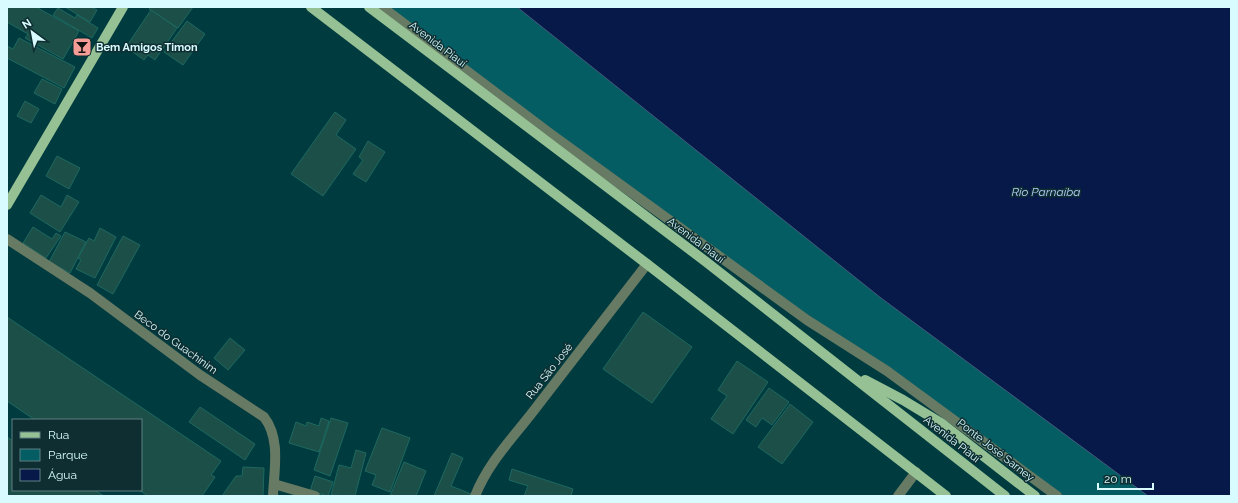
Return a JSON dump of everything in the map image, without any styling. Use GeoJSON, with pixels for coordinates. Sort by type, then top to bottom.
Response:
{"type":"FeatureCollection","features":[{"type":"Feature","properties":{"kind":"main road"},"geometry":{"type":"LineString","coordinates":[[7,205],[123,7]]}},
{"type":"Feature","properties":{"kind":"main road"},"geometry":{"type":"LineString","coordinates":[[311,7],[647,264],[946,496]]}},
{"type":"Feature","properties":{"kind":"main road","name":"Avenida Piauí"},"geometry":{"type":"LineString","coordinates":[[369,7],[845,370],[1005,496]]}},
{"type":"Feature","properties":{"kind":"main road","name":"Ponte José Sarney"},"geometry":{"type":"LineString","coordinates":[[845,370],[903,400],[941,423],[1035,496]]}},
{"type":"Feature","properties":{"kind":"street"},"geometry":{"type":"LineString","coordinates":[[382,7],[548,132],[794,311],[887,371],[1057,496]]}},
{"type":"Feature","properties":{"kind":"street","name":"Beco do Guachinim"},"geometry":{"type":"LineString","coordinates":[[7,239],[90,293],[200,375],[264,418],[271,426],[274,437],[274,496]]}},
{"type":"Feature","properties":{"kind":"street","name":"Rua São José"},"geometry":{"type":"LineString","coordinates":[[475,496],[492,462],[527,420],[647,264]]}},
{"type":"Feature","properties":{"kind":"street"},"geometry":{"type":"LineString","coordinates":[[898,496],[916,472]]}},
{"type":"Feature","properties":{"kind":"street"},"geometry":{"type":"LineString","coordinates":[[274,484],[315,496]]}},
{"type":"Feature","properties":{"kind":"green space"},"geometry":{"type":"Polygon","coordinates":[[[382,7],[517,7],[881,298],[1148,496],[1057,496],[807,320],[382,7]]]}},
{"type":"Feature","properties":{"kind":"water","name":"Rio Parnaíba"},"geometry":{"type":"Polygon","coordinates":[[[517,7],[1231,7],[1231,496],[1148,496],[881,298],[517,7]]]}},
{"type":"Feature","properties":{"kind":"building"},"geometry":{"type":"Polygon","coordinates":[[[7,7],[36,7],[79,31],[63,59],[25,38],[28,34],[7,22],[7,7]]]}},
{"type":"Feature","properties":{"kind":"building"},"geometry":{"type":"Polygon","coordinates":[[[65,7],[91,7],[97,10],[90,22],[65,7]]]}},
{"type":"Feature","properties":{"kind":"building"},"geometry":{"type":"Polygon","coordinates":[[[151,7],[193,7],[178,28],[149,9],[151,7]]]}},
{"type":"Feature","properties":{"kind":"building"},"geometry":{"type":"Polygon","coordinates":[[[58,8],[75,18],[77,15],[98,28],[92,38],[53,15],[58,8]]]}},
{"type":"Feature","properties":{"kind":"building"},"geometry":{"type":"Polygon","coordinates":[[[151,10],[177,28],[155,60],[148,55],[144,60],[126,47],[151,10]]]}},
{"type":"Feature","properties":{"kind":"building"},"geometry":{"type":"Polygon","coordinates":[[[187,21],[205,34],[183,65],[164,52],[187,21]]]}},
{"type":"Feature","properties":{"kind":"building"},"geometry":{"type":"Polygon","coordinates":[[[19,38],[75,67],[64,88],[7,58],[7,46],[13,49],[19,38]]]}},
{"type":"Feature","properties":{"kind":"building"},"geometry":{"type":"Polygon","coordinates":[[[42,79],[62,89],[55,104],[34,93],[42,79]]]}},
{"type":"Feature","properties":{"kind":"building"},"geometry":{"type":"Polygon","coordinates":[[[25,101],[39,109],[31,123],[17,116],[25,101]]]}},
{"type":"Feature","properties":{"kind":"building"},"geometry":{"type":"Polygon","coordinates":[[[335,112],[346,120],[336,135],[356,149],[323,196],[291,174],[335,112]]]}},
{"type":"Feature","properties":{"kind":"building"},"geometry":{"type":"Polygon","coordinates":[[[368,141],[385,152],[366,182],[353,174],[363,160],[359,157],[368,141]]]}},
{"type":"Feature","properties":{"kind":"building"},"geometry":{"type":"Polygon","coordinates":[[[57,156],[80,168],[69,189],[46,176],[57,156]]]}},
{"type":"Feature","properties":{"kind":"building"},"geometry":{"type":"Polygon","coordinates":[[[41,195],[61,207],[67,195],[79,202],[60,232],[30,213],[41,195]]]}},
{"type":"Feature","properties":{"kind":"building"},"geometry":{"type":"Polygon","coordinates":[[[33,227],[52,239],[56,233],[61,236],[46,258],[23,243],[33,227]]]}},
{"type":"Feature","properties":{"kind":"building"},"geometry":{"type":"Polygon","coordinates":[[[100,228],[116,237],[95,278],[76,269],[81,260],[78,258],[89,238],[94,241],[100,228]]]}},
{"type":"Feature","properties":{"kind":"building"},"geometry":{"type":"Polygon","coordinates":[[[65,232],[86,242],[70,273],[49,262],[65,232]]]}},
{"type":"Feature","properties":{"kind":"building"},"geometry":{"type":"Polygon","coordinates":[[[123,236],[140,245],[113,294],[97,285],[123,236]]]}},
{"type":"Feature","properties":{"kind":"building"},"geometry":{"type":"Polygon","coordinates":[[[643,312],[692,347],[652,403],[603,369],[643,312]]]}},
{"type":"Feature","properties":{"kind":"building"},"geometry":{"type":"Polygon","coordinates":[[[7,317],[221,461],[211,475],[215,477],[202,496],[148,496],[140,491],[142,491],[142,419],[34,419],[7,401],[7,317]]]}},
{"type":"Feature","properties":{"kind":"building"},"geometry":{"type":"Polygon","coordinates":[[[230,338],[245,350],[228,370],[214,358],[230,338]]]}},
{"type":"Feature","properties":{"kind":"building"},"geometry":{"type":"Polygon","coordinates":[[[737,361],[768,382],[733,434],[711,419],[727,396],[718,390],[737,361]]]}},
{"type":"Feature","properties":{"kind":"building"},"geometry":{"type":"Polygon","coordinates":[[[769,388],[789,402],[772,425],[762,418],[756,427],[746,420],[769,388]]]}},
{"type":"Feature","properties":{"kind":"building"},"geometry":{"type":"Polygon","coordinates":[[[790,404],[813,422],[782,464],[758,447],[790,404]]]}},
{"type":"Feature","properties":{"kind":"building"},"geometry":{"type":"Polygon","coordinates":[[[200,407],[255,444],[245,460],[189,422],[200,407]]]}},
{"type":"Feature","properties":{"kind":"building"},"geometry":{"type":"Polygon","coordinates":[[[321,418],[329,421],[319,452],[289,443],[296,422],[306,426],[307,422],[319,426],[321,418]]]}},
{"type":"Feature","properties":{"kind":"building"},"geometry":{"type":"Polygon","coordinates":[[[331,418],[348,423],[330,476],[314,470],[331,418]]]}},
{"type":"Feature","properties":{"kind":"building"},"geometry":{"type":"Polygon","coordinates":[[[382,428],[410,438],[390,492],[372,485],[376,475],[365,471],[382,428]]]}},
{"type":"Feature","properties":{"kind":"building"},"geometry":{"type":"Polygon","coordinates":[[[7,437],[12,440],[12,491],[96,491],[104,496],[7,496],[7,437]]]}},
{"type":"Feature","properties":{"kind":"building"},"geometry":{"type":"Polygon","coordinates":[[[356,450],[366,453],[355,496],[331,495],[339,465],[351,468],[356,450]]]}},
{"type":"Feature","properties":{"kind":"building"},"geometry":{"type":"Polygon","coordinates":[[[452,453],[463,458],[451,486],[471,494],[471,496],[434,496],[452,453]]]}},
{"type":"Feature","properties":{"kind":"building"},"geometry":{"type":"Polygon","coordinates":[[[404,462],[426,471],[416,496],[390,496],[404,462]]]}},
{"type":"Feature","properties":{"kind":"building"},"geometry":{"type":"Polygon","coordinates":[[[243,467],[264,468],[263,496],[222,496],[236,476],[242,476],[243,467]]]}},
{"type":"Feature","properties":{"kind":"building"},"geometry":{"type":"Polygon","coordinates":[[[512,469],[573,489],[571,496],[524,496],[528,486],[509,480],[512,469]]]}},
{"type":"Feature","properties":{"kind":"building"},"geometry":{"type":"Polygon","coordinates":[[[315,476],[333,482],[328,496],[310,491],[315,476]]]}},
{"type":"Feature","properties":{"kind":"place","name":"Bem Amigos Timon"},"geometry":{"type":"Point","coordinates":[82,47]}}]}
